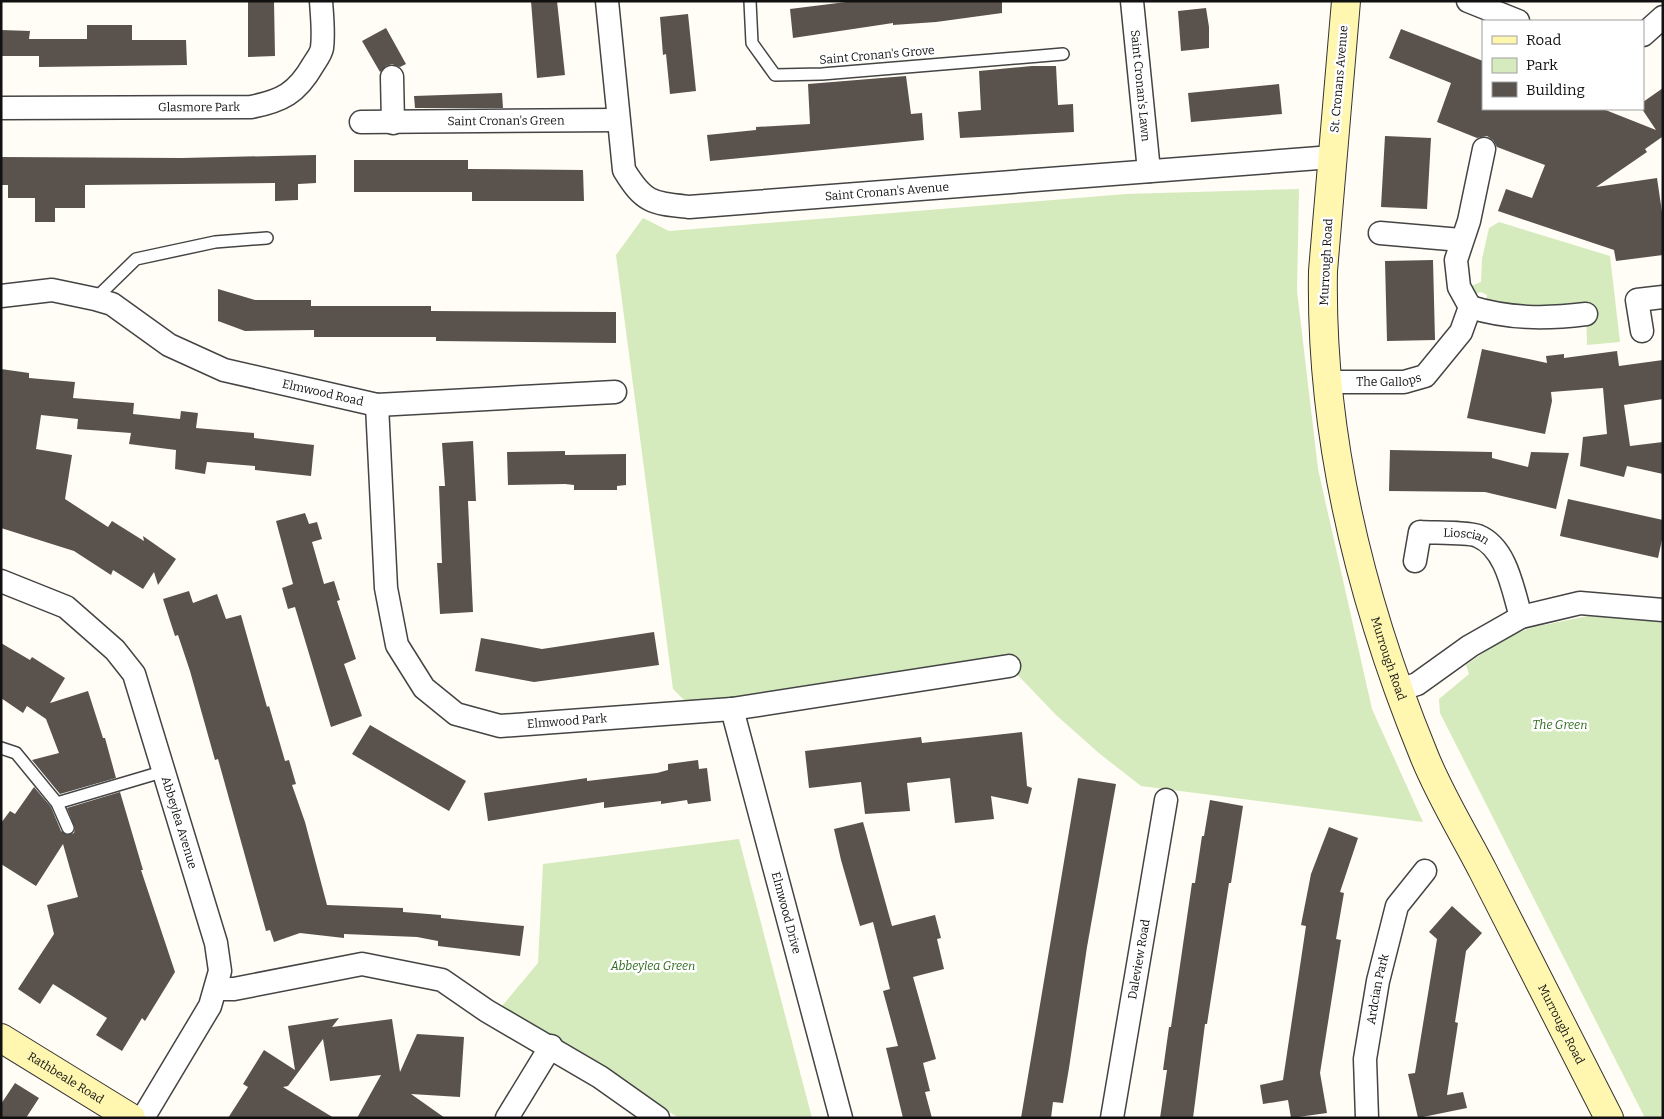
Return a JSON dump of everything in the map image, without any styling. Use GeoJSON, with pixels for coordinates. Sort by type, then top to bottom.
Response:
{"type":"FeatureCollection","features":[{"type":"Feature","properties":{"kind":"street","name":"Glasmore Park"},"geometry":{"type":"LineString","coordinates":[[1,108],[251,107],[267,104],[284,98],[296,89],[307,76],[322,50],[322,1]]}},
{"type":"Feature","properties":{"kind":"street","name":"Saint Cronan's Avenue"},"geometry":{"type":"LineString","coordinates":[[607,1],[624,170],[637,191],[656,203],[689,207],[1332,157]]}},
{"type":"Feature","properties":{"kind":"street","name":"Saint Cronan's Lawn"},"geometry":{"type":"LineString","coordinates":[[1132,1],[1149,171]]}},
{"type":"Feature","properties":{"kind":"street","name":"St. Cronans Avenue"},"geometry":{"type":"LineString","coordinates":[[1332,157],[1346,1]]}},
{"type":"Feature","properties":{"kind":"street"},"geometry":{"type":"LineString","coordinates":[[1468,1],[1516,20]]}},
{"type":"Feature","properties":{"kind":"street"},"geometry":{"type":"LineString","coordinates":[[1644,35],[1663,17]]}},
{"type":"Feature","properties":{"kind":"street"},"geometry":{"type":"LineString","coordinates":[[392,77],[393,123]]}},
{"type":"Feature","properties":{"kind":"street","name":"Saint Cronan's Green"},"geometry":{"type":"LineString","coordinates":[[361,122],[618,120]]}},
{"type":"Feature","properties":{"kind":"street"},"geometry":{"type":"LineString","coordinates":[[1484,149],[1469,221],[1461,240],[1456,260],[1459,288],[1470,307],[1490,313],[1516,316],[1550,318],[1586,314]]}},
{"type":"Feature","properties":{"kind":"street","name":"Murrough Road"},"geometry":{"type":"LineString","coordinates":[[1332,157],[1323,301],[1330,415],[1346,511],[1374,612],[1399,690],[1424,756],[1610,1118]]}},
{"type":"Feature","properties":{"kind":"street"},"geometry":{"type":"LineString","coordinates":[[1380,233],[1461,240]]}},
{"type":"Feature","properties":{"kind":"street","name":"Elmwood Road"},"geometry":{"type":"LineString","coordinates":[[1,296],[52,290],[95,299],[112,304],[168,345],[224,370],[377,405],[615,392]]}},
{"type":"Feature","properties":{"kind":"street"},"geometry":{"type":"LineString","coordinates":[[1642,331],[1637,300],[1663,297]]}},
{"type":"Feature","properties":{"kind":"street","name":"The Gallops"},"geometry":{"type":"LineString","coordinates":[[1328,382],[1404,382],[1424,376],[1461,332],[1470,307]]}},
{"type":"Feature","properties":{"kind":"street","name":"Elmwood Park"},"geometry":{"type":"LineString","coordinates":[[377,405],[386,588],[397,645],[424,688],[456,714],[500,726],[732,709],[1009,666]]}},
{"type":"Feature","properties":{"kind":"street","name":"Lioscian"},"geometry":{"type":"LineString","coordinates":[[1415,561],[1420,532],[1478,536],[1495,549],[1507,570],[1521,617]]}},
{"type":"Feature","properties":{"kind":"street","name":"Abbeylea Avenue"},"geometry":{"type":"LineString","coordinates":[[1,581],[66,607],[115,650],[134,674],[216,943],[220,971],[210,1006],[143,1118]]}},
{"type":"Feature","properties":{"kind":"street"},"geometry":{"type":"LineString","coordinates":[[1399,690],[1417,684],[1470,646],[1521,617],[1580,603],[1663,610]]}},
{"type":"Feature","properties":{"kind":"street","name":"Elmwood Drive"},"geometry":{"type":"LineString","coordinates":[[732,709],[840,1118]]}},
{"type":"Feature","properties":{"kind":"street","name":"Daleview Road"},"geometry":{"type":"LineString","coordinates":[[1112,1118],[1166,800]]}},
{"type":"Feature","properties":{"kind":"street","name":"Ardcian Park"},"geometry":{"type":"LineString","coordinates":[[1367,1118],[1365,1059],[1378,981],[1397,906],[1425,871]]}},
{"type":"Feature","properties":{"kind":"street"},"geometry":{"type":"LineString","coordinates":[[216,989],[234,989],[362,964],[442,980],[487,1011],[551,1046],[658,1118]]}},
{"type":"Feature","properties":{"kind":"street","name":"Rathbeale Road"},"geometry":{"type":"LineString","coordinates":[[1,1038],[131,1118]]}},
{"type":"Feature","properties":{"kind":"street"},"geometry":{"type":"LineString","coordinates":[[506,1118],[551,1046]]}},
{"type":"Feature","properties":{"kind":"lane","name":"Saint Cronan's Grove"},"geometry":{"type":"LineString","coordinates":[[750,1],[752,43],[775,75],[822,74],[1063,54]]}},
{"type":"Feature","properties":{"kind":"lane"},"geometry":{"type":"LineString","coordinates":[[95,299],[136,259],[215,242],[267,238]]}},
{"type":"Feature","properties":{"kind":"lane"},"geometry":{"type":"LineString","coordinates":[[1,748],[16,753],[58,803],[68,828]]}},
{"type":"Feature","properties":{"kind":"lane"},"geometry":{"type":"LineString","coordinates":[[58,803],[165,771]]}},
{"type":"Feature","properties":{"kind":"green space"},"geometry":{"type":"Polygon","coordinates":[[[1299,189],[1297,291],[1318,469],[1372,709],[1423,822],[1141,786],[1100,754],[1056,715],[1009,666],[696,712],[673,689],[616,255],[643,218],[669,231],[1126,194],[1299,189]]]}},
{"type":"Feature","properties":{"kind":"green space"},"geometry":{"type":"Polygon","coordinates":[[[1499,222],[1610,256],[1620,342],[1587,345],[1586,310],[1486,304],[1487,295],[1481,292],[1471,295],[1471,286],[1481,282],[1482,259],[1489,228],[1499,222]]]}},
{"type":"Feature","properties":{"kind":"green space","name":"The Green"},"geometry":{"type":"Polygon","coordinates":[[[1588,616],[1663,621],[1663,1118],[1645,1118],[1440,713],[1439,699],[1469,674],[1466,665],[1507,636],[1534,627],[1588,616]]]}},
{"type":"Feature","properties":{"kind":"green space","name":"Abbeylea Green"},"geometry":{"type":"Polygon","coordinates":[[[739,839],[812,1118],[679,1118],[502,1006],[538,963],[543,864],[739,839]]]}},
{"type":"Feature","properties":{"kind":"building"},"geometry":{"type":"Polygon","coordinates":[[[248,1],[274,1],[275,56],[248,57],[248,1]]]}},
{"type":"Feature","properties":{"kind":"building"},"geometry":{"type":"Polygon","coordinates":[[[531,1],[557,1],[565,75],[537,78],[531,1]]]}},
{"type":"Feature","properties":{"kind":"building"},"geometry":{"type":"Polygon","coordinates":[[[854,1],[1002,1],[1002,13],[936,22],[893,25],[893,23],[793,38],[790,9],[854,1]]]}},
{"type":"Feature","properties":{"kind":"building"},"geometry":{"type":"Polygon","coordinates":[[[1206,8],[1209,27],[1209,48],[1181,51],[1178,11],[1206,8]]]}},
{"type":"Feature","properties":{"kind":"building"},"geometry":{"type":"Polygon","coordinates":[[[688,14],[696,91],[670,94],[666,54],[663,55],[660,17],[688,14]]]}},
{"type":"Feature","properties":{"kind":"building"},"geometry":{"type":"Polygon","coordinates":[[[87,25],[132,25],[132,40],[186,40],[187,65],[39,67],[39,56],[1,56],[1,30],[30,31],[29,39],[87,39],[87,25]]]}},
{"type":"Feature","properties":{"kind":"building"},"geometry":{"type":"Polygon","coordinates":[[[386,28],[406,64],[400,67],[392,64],[386,66],[380,72],[362,41],[386,28]]]}},
{"type":"Feature","properties":{"kind":"building"},"geometry":{"type":"Polygon","coordinates":[[[1401,29],[1482,61],[1482,110],[1606,110],[1656,130],[1643,110],[1644,101],[1663,88],[1663,139],[1662,137],[1645,149],[1647,152],[1596,187],[1657,178],[1663,219],[1663,255],[1616,261],[1614,250],[1498,211],[1506,189],[1532,198],[1545,165],[1497,147],[1493,140],[1487,136],[1477,138],[1437,122],[1451,83],[1389,58],[1401,29]]]}},
{"type":"Feature","properties":{"kind":"building"},"geometry":{"type":"Polygon","coordinates":[[[1032,66],[1056,66],[1058,105],[1073,104],[1074,132],[960,138],[958,112],[981,110],[979,71],[1032,66]]]}},
{"type":"Feature","properties":{"kind":"building"},"geometry":{"type":"Polygon","coordinates":[[[906,76],[911,114],[922,113],[924,140],[710,161],[707,135],[756,130],[756,127],[810,124],[808,84],[906,76]]]}},
{"type":"Feature","properties":{"kind":"building"},"geometry":{"type":"Polygon","coordinates":[[[1279,84],[1282,114],[1191,122],[1188,93],[1279,84]]]}},
{"type":"Feature","properties":{"kind":"building"},"geometry":{"type":"Polygon","coordinates":[[[502,93],[503,108],[415,108],[414,96],[502,93]]]}},
{"type":"Feature","properties":{"kind":"building"},"geometry":{"type":"Polygon","coordinates":[[[1385,136],[1431,138],[1427,209],[1381,207],[1385,136]]]}},
{"type":"Feature","properties":{"kind":"building"},"geometry":{"type":"Polygon","coordinates":[[[316,155],[316,183],[298,184],[298,200],[275,201],[275,183],[85,185],[85,208],[55,208],[55,222],[35,222],[35,198],[8,198],[8,185],[1,185],[1,157],[182,158],[316,155]]]}},
{"type":"Feature","properties":{"kind":"building"},"geometry":{"type":"Polygon","coordinates":[[[354,160],[468,160],[468,169],[583,170],[584,201],[472,201],[472,192],[354,192],[354,160]]]}},
{"type":"Feature","properties":{"kind":"building"},"geometry":{"type":"Polygon","coordinates":[[[1433,260],[1435,340],[1387,341],[1385,261],[1433,260]]]}},
{"type":"Feature","properties":{"kind":"building"},"geometry":{"type":"Polygon","coordinates":[[[218,289],[255,300],[311,300],[311,306],[431,306],[431,311],[616,312],[616,343],[436,341],[436,337],[314,337],[314,330],[245,331],[218,321],[218,289]]]}},
{"type":"Feature","properties":{"kind":"building"},"geometry":{"type":"Polygon","coordinates":[[[1482,349],[1547,363],[1546,356],[1564,354],[1564,358],[1617,351],[1619,366],[1663,360],[1663,399],[1624,405],[1630,446],[1663,442],[1663,474],[1627,466],[1624,477],[1580,466],[1583,437],[1607,434],[1603,388],[1551,392],[1552,401],[1545,434],[1467,418],[1482,349]]]}},
{"type":"Feature","properties":{"kind":"building"},"geometry":{"type":"Polygon","coordinates":[[[1,369],[29,373],[29,378],[75,382],[73,398],[134,403],[133,414],[180,419],[181,411],[198,413],[196,428],[254,433],[254,438],[314,445],[311,476],[255,470],[255,466],[207,462],[205,474],[175,469],[176,450],[129,444],[131,433],[77,429],[78,419],[41,415],[36,449],[72,455],[65,499],[108,527],[112,521],[144,541],[143,536],[176,559],[158,585],[154,572],[143,589],[113,570],[111,575],[74,551],[1,528],[1,369]]]}},
{"type":"Feature","properties":{"kind":"building"},"geometry":{"type":"Polygon","coordinates":[[[473,441],[476,501],[468,501],[473,612],[440,614],[437,563],[442,563],[439,486],[445,486],[442,443],[473,441]]]}},
{"type":"Feature","properties":{"kind":"building"},"geometry":{"type":"Polygon","coordinates":[[[1390,450],[1492,452],[1492,458],[1528,467],[1531,452],[1569,453],[1556,509],[1485,492],[1389,491],[1390,450]]]}},
{"type":"Feature","properties":{"kind":"building"},"geometry":{"type":"Polygon","coordinates":[[[565,451],[565,455],[626,454],[626,485],[617,486],[617,490],[574,490],[574,485],[565,484],[508,485],[507,452],[565,451]]]}},
{"type":"Feature","properties":{"kind":"building"},"geometry":{"type":"Polygon","coordinates":[[[1568,499],[1663,520],[1663,535],[1658,558],[1560,536],[1568,499]]]}},
{"type":"Feature","properties":{"kind":"building"},"geometry":{"type":"Polygon","coordinates":[[[305,513],[309,524],[317,522],[322,539],[312,542],[324,584],[334,581],[340,600],[337,601],[356,659],[344,664],[362,716],[331,727],[295,607],[288,609],[282,588],[293,584],[276,521],[305,513]]]}},
{"type":"Feature","properties":{"kind":"building"},"geometry":{"type":"Polygon","coordinates":[[[189,591],[193,603],[217,594],[226,619],[241,615],[267,707],[269,706],[285,761],[289,760],[296,784],[292,785],[305,822],[327,905],[403,908],[403,912],[441,915],[441,918],[524,926],[520,956],[438,946],[438,941],[417,937],[344,934],[344,938],[300,933],[274,942],[270,930],[266,931],[218,759],[215,760],[190,671],[178,635],[175,636],[163,599],[189,591]]]}},
{"type":"Feature","properties":{"kind":"building"},"geometry":{"type":"Polygon","coordinates":[[[654,632],[659,665],[534,682],[475,671],[481,638],[542,649],[654,632]]]}},
{"type":"Feature","properties":{"kind":"building"},"geometry":{"type":"Polygon","coordinates":[[[1,643],[30,660],[32,657],[65,678],[50,703],[88,691],[103,738],[105,738],[116,778],[60,794],[32,760],[59,753],[46,719],[27,706],[23,713],[1,698],[1,643]]]}},
{"type":"Feature","properties":{"kind":"building"},"geometry":{"type":"Polygon","coordinates":[[[370,725],[466,781],[449,811],[352,754],[370,725]]]}},
{"type":"Feature","properties":{"kind":"building"},"geometry":{"type":"Polygon","coordinates":[[[1022,732],[1027,786],[1032,788],[1028,804],[991,796],[994,819],[955,823],[950,778],[907,783],[910,811],[865,814],[861,782],[809,788],[805,751],[921,737],[922,743],[1022,732]]]}},
{"type":"Feature","properties":{"kind":"building"},"geometry":{"type":"Polygon","coordinates":[[[698,760],[699,769],[707,768],[711,801],[688,804],[687,800],[661,804],[661,801],[604,808],[604,802],[488,821],[484,793],[587,778],[587,781],[657,773],[668,770],[668,764],[698,760]]]}},
{"type":"Feature","properties":{"kind":"building"},"geometry":{"type":"Polygon","coordinates":[[[1078,778],[1116,784],[1087,947],[1069,1068],[1063,1103],[1053,1102],[1051,1118],[1021,1118],[1078,778]]]}},
{"type":"Feature","properties":{"kind":"building"},"geometry":{"type":"Polygon","coordinates":[[[34,787],[51,807],[61,831],[68,835],[74,833],[75,828],[67,808],[120,792],[143,870],[141,870],[175,972],[145,1021],[142,1018],[122,1051],[96,1035],[107,1018],[53,984],[40,1004],[18,989],[54,934],[47,905],[78,897],[63,844],[36,886],[1,864],[1,823],[10,811],[15,814],[34,787]]]}},
{"type":"Feature","properties":{"kind":"building"},"geometry":{"type":"Polygon","coordinates":[[[1210,800],[1243,806],[1231,883],[1229,883],[1207,1024],[1205,1024],[1193,1118],[1160,1118],[1167,1070],[1163,1070],[1169,1027],[1171,1027],[1192,883],[1195,883],[1210,800]]]}},
{"type":"Feature","properties":{"kind":"building"},"geometry":{"type":"Polygon","coordinates":[[[863,822],[892,926],[935,915],[941,938],[937,939],[944,969],[913,977],[936,1059],[923,1063],[930,1091],[925,1092],[932,1118],[903,1118],[886,1048],[898,1046],[883,991],[890,989],[873,922],[860,926],[841,860],[834,829],[863,822]]]}},
{"type":"Feature","properties":{"kind":"building"},"geometry":{"type":"Polygon","coordinates":[[[1329,827],[1358,838],[1340,892],[1344,893],[1336,939],[1341,940],[1320,1073],[1327,1113],[1291,1118],[1288,1100],[1263,1104],[1260,1085],[1283,1080],[1306,926],[1301,925],[1311,874],[1329,827]]]}},
{"type":"Feature","properties":{"kind":"building"},"geometry":{"type":"Polygon","coordinates":[[[1452,906],[1482,933],[1466,951],[1455,1022],[1458,1023],[1447,1095],[1463,1092],[1467,1108],[1418,1118],[1408,1074],[1415,1073],[1437,939],[1429,932],[1452,906]]]}},
{"type":"Feature","properties":{"kind":"building"},"geometry":{"type":"Polygon","coordinates":[[[339,1018],[332,1027],[392,1019],[400,1072],[417,1034],[464,1037],[460,1097],[411,1094],[445,1118],[357,1118],[381,1075],[330,1081],[323,1039],[288,1086],[283,1087],[334,1118],[228,1118],[248,1087],[243,1084],[264,1050],[295,1070],[288,1026],[339,1018]]]}},
{"type":"Feature","properties":{"kind":"building"},"geometry":{"type":"Polygon","coordinates":[[[15,1083],[39,1098],[26,1118],[1,1118],[1,1104],[15,1083]]]}}]}
